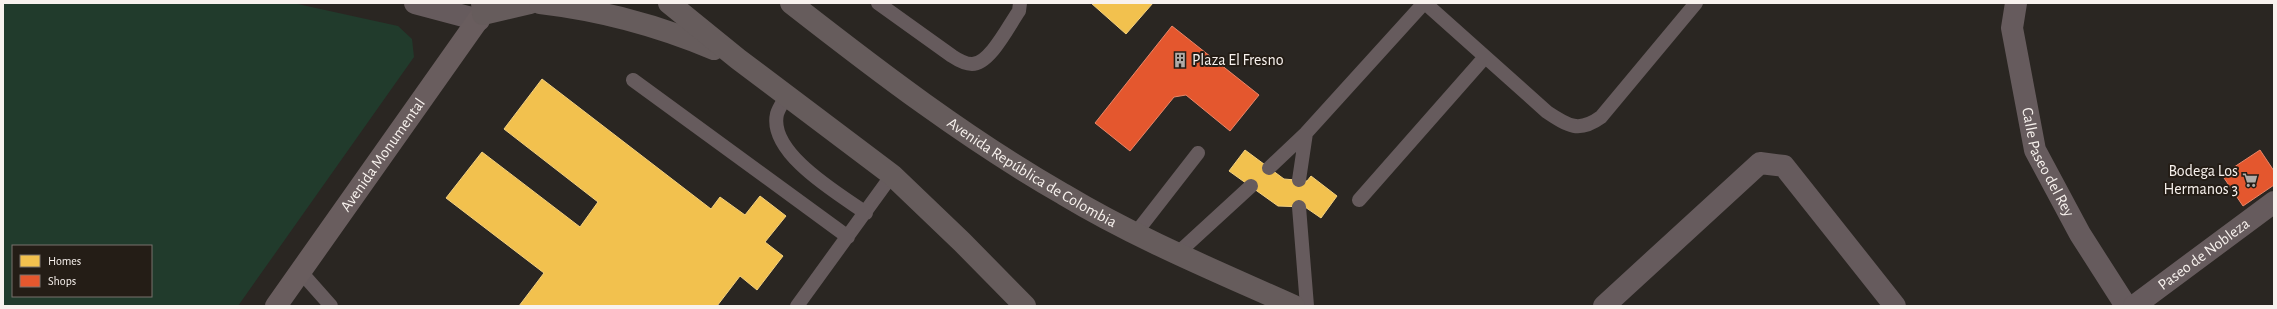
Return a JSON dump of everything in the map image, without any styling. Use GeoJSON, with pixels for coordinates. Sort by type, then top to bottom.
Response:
{"type":"FeatureCollection","features":[{"type":"Feature","properties":{"kind":"main road"},"geometry":{"type":"LineString","coordinates":[[483,10],[530,3]]}},
{"type":"Feature","properties":{"kind":"main road"},"geometry":{"type":"LineString","coordinates":[[540,3],[582,8],[622,17],[679,34],[738,59]]}},
{"type":"Feature","properties":{"kind":"main road"},"geometry":{"type":"LineString","coordinates":[[669,3],[738,59],[892,175],[962,242],[1025,306]]}},
{"type":"Feature","properties":{"kind":"main road","name":"Avenida República de Colombia"},"geometry":{"type":"LineString","coordinates":[[791,3],[937,113],[1016,166],[1063,195],[1135,234],[1294,306]]}},
{"type":"Feature","properties":{"kind":"main road","name":"Avenida Monumental"},"geometry":{"type":"LineString","coordinates":[[276,306],[483,10]]}},
{"type":"Feature","properties":{"kind":"street"},"geometry":{"type":"LineString","coordinates":[[415,3],[483,10]]}},
{"type":"Feature","properties":{"kind":"street","name":"Calle Paseo del Rey"},"geometry":{"type":"LineString","coordinates":[[2016,3],[2012,28],[2035,150],[2080,234],[2126,306]]}},
{"type":"Feature","properties":{"kind":"street"},"geometry":{"type":"LineString","coordinates":[[1604,306],[1760,163],[1784,166],[1895,306]]}},
{"type":"Feature","properties":{"kind":"street","name":"Paseo de Nobleza"},"geometry":{"type":"LineString","coordinates":[[2134,306],[2274,202]]}},
{"type":"Feature","properties":{"kind":"lane"},"geometry":{"type":"LineString","coordinates":[[878,3],[952,56],[962,62],[972,64],[988,57],[1019,11],[1020,3]]}},
{"type":"Feature","properties":{"kind":"lane"},"geometry":{"type":"LineString","coordinates":[[1270,168],[1306,133],[1424,3],[1552,115],[1576,127],[1589,125],[1601,117],[1696,3]]}},
{"type":"Feature","properties":{"kind":"lane"},"geometry":{"type":"LineString","coordinates":[[1359,200],[1486,57]]}},
{"type":"Feature","properties":{"kind":"lane"},"geometry":{"type":"LineString","coordinates":[[633,80],[848,237]]}},
{"type":"Feature","properties":{"kind":"lane"},"geometry":{"type":"LineString","coordinates":[[787,95],[777,115],[780,137],[795,160],[822,182],[866,212]]}},
{"type":"Feature","properties":{"kind":"lane"},"geometry":{"type":"LineString","coordinates":[[1299,180],[1306,133]]}},
{"type":"Feature","properties":{"kind":"lane"},"geometry":{"type":"LineString","coordinates":[[1135,234],[1198,153]]}},
{"type":"Feature","properties":{"kind":"lane"},"geometry":{"type":"LineString","coordinates":[[797,306],[892,175]]}},
{"type":"Feature","properties":{"kind":"lane"},"geometry":{"type":"LineString","coordinates":[[1178,253],[1251,186]]}},
{"type":"Feature","properties":{"kind":"lane"},"geometry":{"type":"LineString","coordinates":[[1298,207],[1307,306]]}},
{"type":"Feature","properties":{"kind":"lane"},"geometry":{"type":"LineString","coordinates":[[300,271],[331,306]]}},
{"type":"Feature","properties":{"kind":"green space"},"geometry":{"type":"Polygon","coordinates":[[[3,3],[293,3],[398,26],[412,39],[414,57],[238,306],[3,306],[3,3]]]}},
{"type":"Feature","properties":{"kind":"building: Homes"},"geometry":{"type":"Polygon","coordinates":[[[1091,3],[1153,3],[1126,34],[1091,3]]]}},
{"type":"Feature","properties":{"kind":"building: Homes"},"geometry":{"type":"Polygon","coordinates":[[[542,79],[711,209],[720,197],[745,215],[760,196],[786,216],[765,242],[783,256],[757,290],[740,276],[717,306],[519,306],[544,273],[446,198],[482,152],[580,227],[598,202],[504,129],[542,79]]]}},
{"type":"Feature","properties":{"kind":"building: Homes"},"geometry":{"type":"Polygon","coordinates":[[[1245,150],[1284,179],[1307,181],[1311,176],[1337,196],[1321,218],[1305,207],[1278,206],[1229,171],[1245,150]]]}},
{"type":"Feature","properties":{"kind":"building: Shops","name":"Plaza El Fresno"},"geometry":{"type":"Polygon","coordinates":[[[1172,26],[1259,95],[1230,131],[1186,95],[1174,97],[1130,151],[1095,123],[1172,26]]]}},
{"type":"Feature","properties":{"kind":"building: Shops","name":"Bodega Los Hermanos 3"},"geometry":{"type":"Polygon","coordinates":[[[2260,150],[2274,171],[2274,185],[2243,206],[2222,175],[2260,150]]]}},
{"type":"Feature","properties":{"kind":"place","name":"Plaza El Fresno"},"geometry":{"type":"Point","coordinates":[1180,60]}},
{"type":"Feature","properties":{"kind":"place","name":"Bodega Los Hermanos 3"},"geometry":{"type":"Point","coordinates":[2250,180]}}]}
